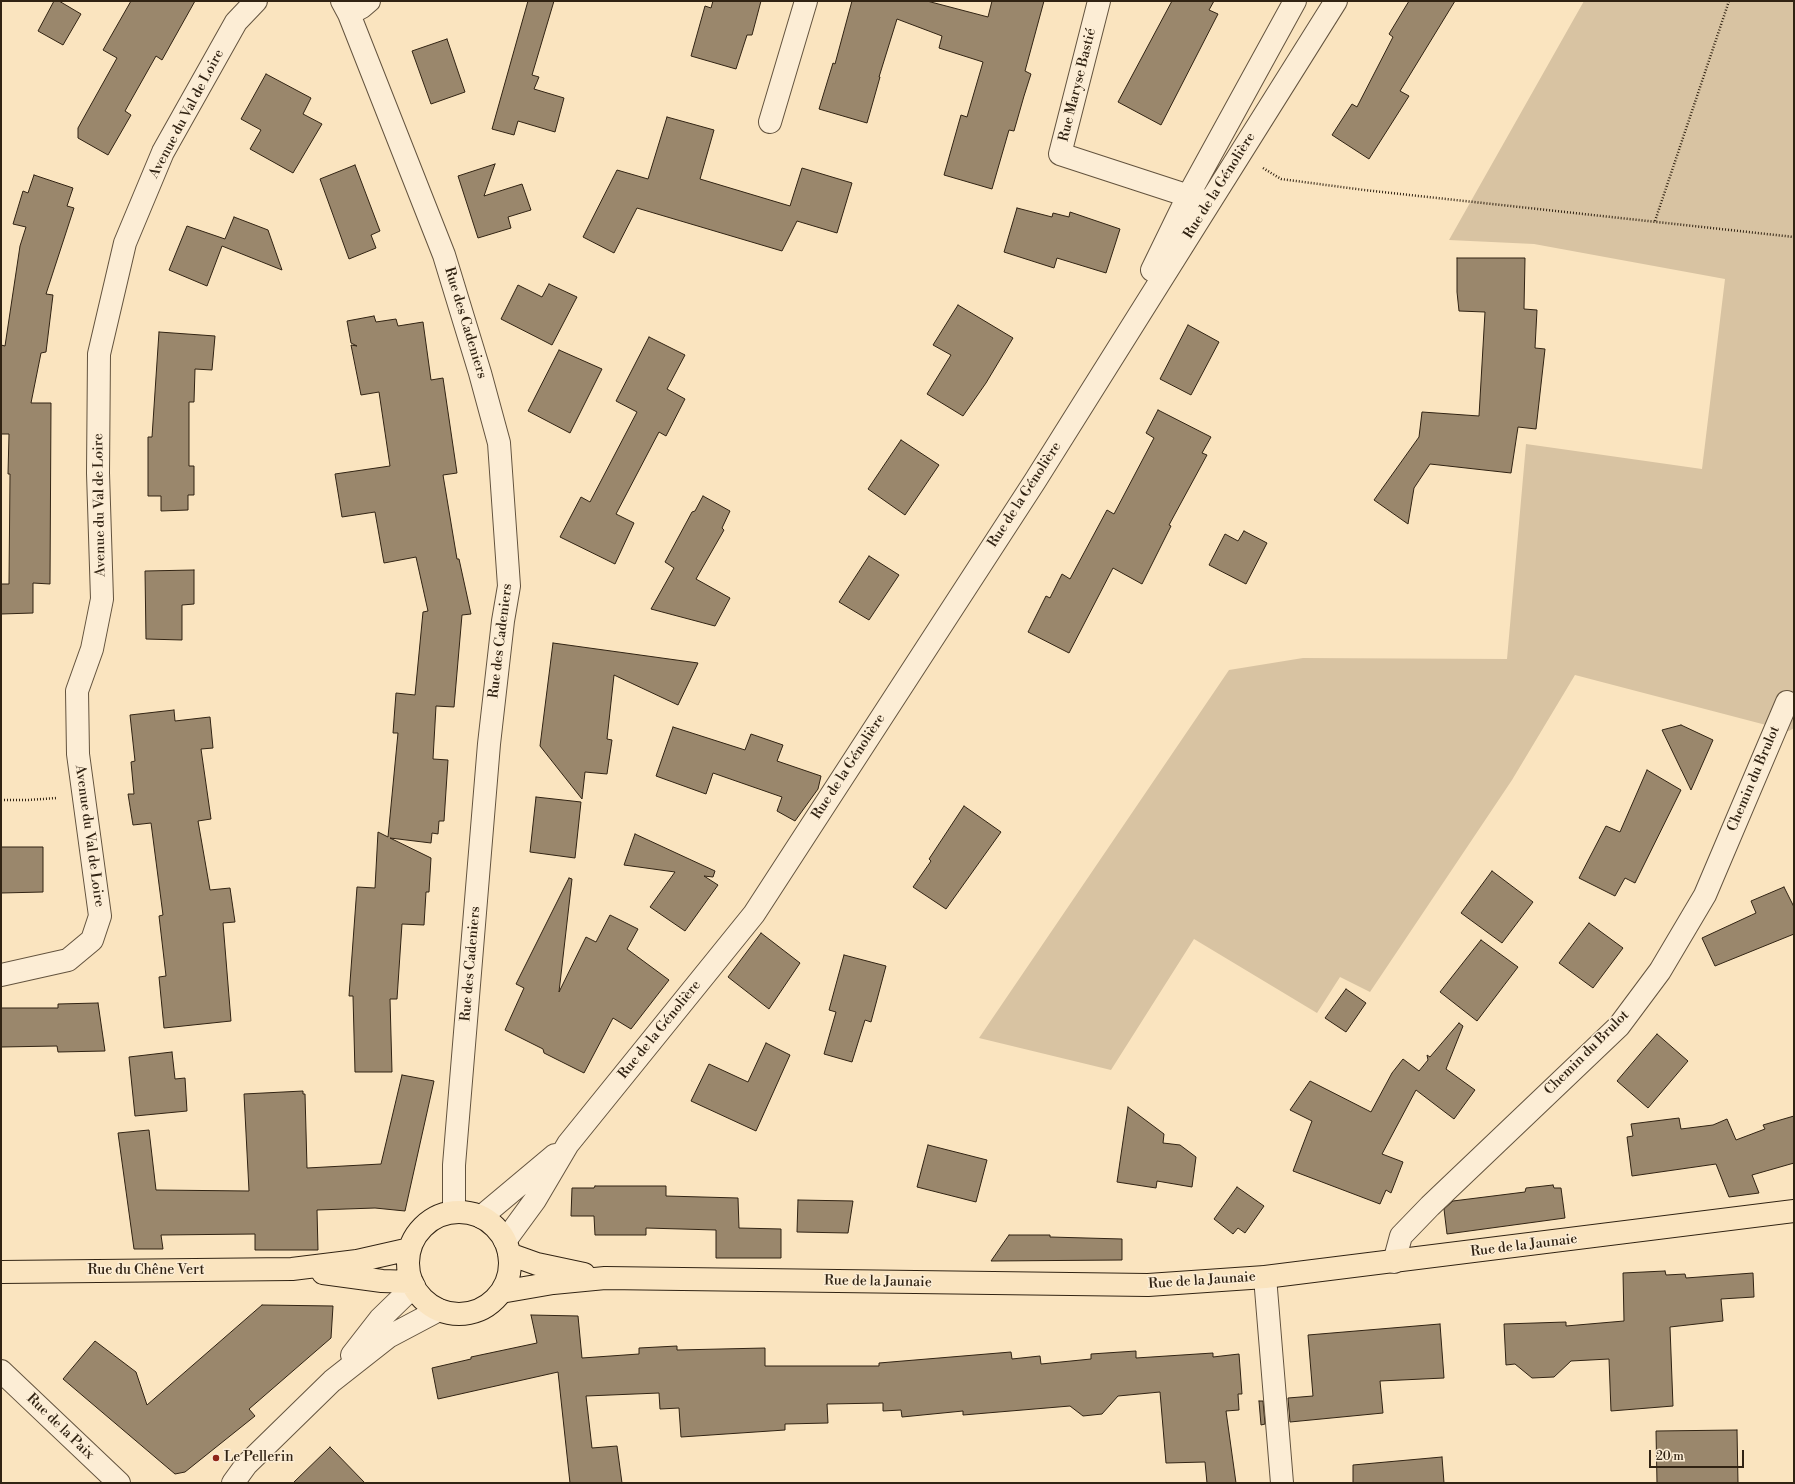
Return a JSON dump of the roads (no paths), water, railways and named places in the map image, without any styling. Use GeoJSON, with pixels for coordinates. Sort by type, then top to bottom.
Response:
{"type":"FeatureCollection","features":[{"type":"Feature","properties":{"kind":"main road","name":"Rue de la Jaunaie"},"geometry":{"type":"LineString","coordinates":[[501,1292],[553,1283],[605,1278],[1148,1285],[1265,1277],[1794,1211]]}},
{"type":"Feature","properties":{"kind":"main road"},"geometry":{"type":"LineString","coordinates":[[454,1212],[468,1213],[481,1217],[495,1227],[507,1247],[510,1267],[507,1280],[501,1292],[492,1302],[480,1309],[466,1313],[452,1313],[439,1310],[420,1296],[413,1284],[408,1266],[410,1249],[416,1235],[426,1224],[439,1216],[454,1212]]}},
{"type":"Feature","properties":{"kind":"main road","name":"Rue de la Jaunaie"},"geometry":{"type":"LineString","coordinates":[[507,1247],[537,1264],[605,1278]]}},
{"type":"Feature","properties":{"kind":"main road","name":"Rue du Chêne Vert"},"geometry":{"type":"LineString","coordinates":[[1,1272],[292,1269],[357,1261],[410,1249]]}},
{"type":"Feature","properties":{"kind":"main road","name":"Rue du Chêne Vert"},"geometry":{"type":"LineString","coordinates":[[292,1269],[413,1284]]}},
{"type":"Feature","properties":{"kind":"street","name":"Avenue du Val de Loire"},"geometry":{"type":"LineString","coordinates":[[1,975],[68,960],[92,940],[100,916],[78,754],[77,691],[92,649],[102,599],[98,473],[99,354],[125,243],[163,152],[236,22],[256,1]]}},
{"type":"Feature","properties":{"kind":"street"},"geometry":{"type":"LineString","coordinates":[[345,8],[362,7],[369,1]]}},
{"type":"Feature","properties":{"kind":"street"},"geometry":{"type":"LineString","coordinates":[[770,122],[806,1]]}},
{"type":"Feature","properties":{"kind":"street","name":"Rue Maryse Bastié"},"geometry":{"type":"LineString","coordinates":[[1099,1],[1060,154],[1188,196]]}},
{"type":"Feature","properties":{"kind":"street","name":"Rue de la Génolière"},"geometry":{"type":"LineString","coordinates":[[1104,372],[1188,196],[1295,1]]}},
{"type":"Feature","properties":{"kind":"street","name":"Rue de la Génolière"},"geometry":{"type":"LineString","coordinates":[[507,1247],[568,1144],[754,914],[1031,488],[1336,1]]}},
{"type":"Feature","properties":{"kind":"street","name":"Rue des Cadeniers"},"geometry":{"type":"LineString","coordinates":[[345,8],[444,255],[480,373],[500,451],[509,586],[503,621],[489,744],[454,1165],[454,1212]]}},
{"type":"Feature","properties":{"kind":"street"},"geometry":{"type":"LineString","coordinates":[[1188,196],[1209,202]]}},
{"type":"Feature","properties":{"kind":"street","name":"Chemin du Brulot"},"geometry":{"type":"LineString","coordinates":[[1394,1262],[1401,1236],[1430,1206],[1619,1026],[1660,971],[1705,895],[1787,702]]}},
{"type":"Feature","properties":{"kind":"street","name":"Rue de la Génolière"},"geometry":{"type":"LineString","coordinates":[[481,1217],[568,1144]]}},
{"type":"Feature","properties":{"kind":"street"},"geometry":{"type":"LineString","coordinates":[[1265,1277],[1282,1483]]}},
{"type":"Feature","properties":{"kind":"street"},"geometry":{"type":"LineString","coordinates":[[332,1381],[380,1319],[413,1284]]}},
{"type":"Feature","properties":{"kind":"street"},"geometry":{"type":"LineString","coordinates":[[233,1483],[246,1465],[332,1381],[388,1337],[439,1310]]}},
{"type":"Feature","properties":{"kind":"street","name":"Rue de la Paix"},"geometry":{"type":"LineString","coordinates":[[1,1371],[119,1483]]}},
{"type":"Feature","properties":{"kind":"place","name":"Le Pellerin"},"geometry":{"type":"Point","coordinates":[216,1458]}}]}
